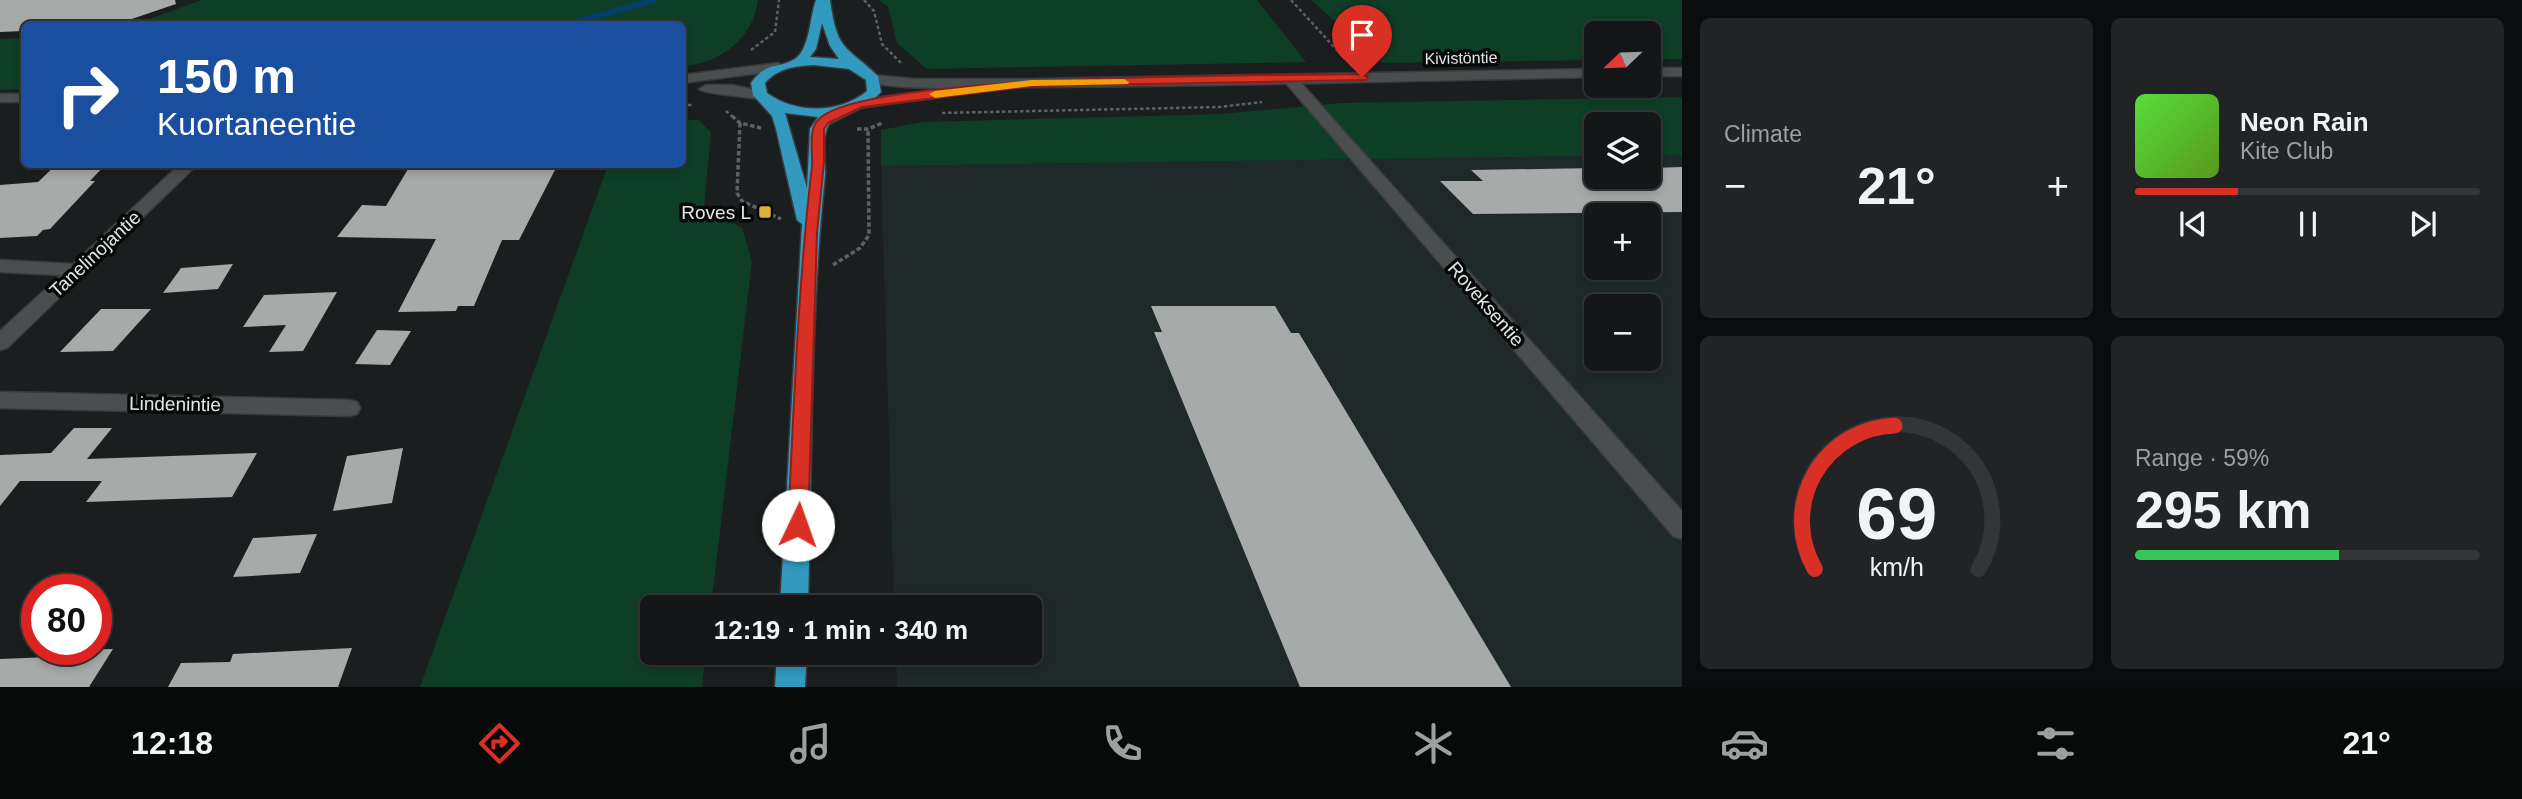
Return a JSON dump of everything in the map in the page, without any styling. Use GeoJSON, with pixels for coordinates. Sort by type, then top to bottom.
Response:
{"type":"FeatureCollection","features":[{"type":"Feature","properties":{"kind":"highway"},"geometry":{"type":"LineString","coordinates":[[799,62],[809,49],[822,0]]}},
{"type":"Feature","properties":{"kind":"highway"},"geometry":{"type":"LineString","coordinates":[[795,595],[810,232],[818,162],[818,129],[823,121],[874,92],[873,79],[843,58],[835,46],[822,0]]}},
{"type":"Feature","properties":{"kind":"highway"},"geometry":{"type":"LineString","coordinates":[[810,232],[784,129],[779,115],[763,98],[758,83],[779,67],[799,62],[830,61],[858,68]]}},
{"type":"Feature","properties":{"kind":"highway"},"geometry":{"type":"LineString","coordinates":[[763,98],[801,111],[852,106]]}},
{"type":"Feature","properties":{"kind":"highway"},"geometry":{"type":"LineString","coordinates":[[790,687],[791,665]]}},
{"type":"Feature","properties":{"kind":"street"},"geometry":{"type":"LineString","coordinates":[[686,79],[779,67]]}},
{"type":"Feature","properties":{"kind":"street"},"geometry":{"type":"LineString","coordinates":[[1661,72],[1682,72]]}},
{"type":"Feature","properties":{"kind":"street","name":"Kivistöntie"},"geometry":{"type":"LineString","coordinates":[[852,106],[915,90],[1032,83],[1584,73]]}},
{"type":"Feature","properties":{"kind":"street","name":"Kivistöntie"},"geometry":{"type":"LineString","coordinates":[[873,79],[915,90]]}},
{"type":"Feature","properties":{"kind":"street","name":"Roveksentie"},"geometry":{"type":"LineString","coordinates":[[1290,79],[1682,529]]}},
{"type":"Feature","properties":{"kind":"street"},"geometry":{"type":"LineString","coordinates":[[686,89],[732,89],[763,98]]}},
{"type":"Feature","properties":{"kind":"street"},"geometry":{"type":"LineString","coordinates":[[0,98],[21,98]]}},
{"type":"Feature","properties":{"kind":"street","name":"Tanelinojantie"},"geometry":{"type":"LineString","coordinates":[[0,343],[186,168]]}},
{"type":"Feature","properties":{"kind":"street"},"geometry":{"type":"LineString","coordinates":[[0,266],[77,270]]}},
{"type":"Feature","properties":{"kind":"street","name":"Lindenintie"},"geometry":{"type":"LineString","coordinates":[[0,400],[349,408]]}},
{"type":"Feature","properties":{"kind":"path"},"geometry":{"type":"LineString","coordinates":[[864,0],[875,11],[878,37],[884,48],[912,73],[919,114],[1219,107],[1306,97]]}},
{"type":"Feature","properties":{"kind":"path"},"geometry":{"type":"LineString","coordinates":[[1291,0],[1362,77]]}},
{"type":"Feature","properties":{"kind":"path"},"geometry":{"type":"LineString","coordinates":[[686,105],[706,106]]}},
{"type":"Feature","properties":{"kind":"path"},"geometry":{"type":"LineString","coordinates":[[718,106],[740,123],[784,129]]}},
{"type":"Feature","properties":{"kind":"path"},"geometry":{"type":"LineString","coordinates":[[818,129],[868,130],[888,121]]}},
{"type":"Feature","properties":{"kind":"path"},"geometry":{"type":"LineString","coordinates":[[740,123],[736,174],[737,193],[742,201],[810,232]]}},
{"type":"Feature","properties":{"kind":"path"},"geometry":{"type":"LineString","coordinates":[[810,277],[860,248],[869,235],[868,130]]}},
{"type":"Feature","properties":{"kind":"shaded area"},"geometry":{"type":"Polygon","coordinates":[[[1661,155],[1682,155],[1682,687],[897,687],[896,665],[1042,665],[1042,595],[894,595],[881,166],[1584,156],[1584,189],[1661,189],[1661,155]]]}},
{"type":"Feature","properties":{"kind":"green space"},"geometry":{"type":"Polygon","coordinates":[[[202,0],[758,0],[750,26],[733,46],[710,60],[686,66],[686,21],[143,21],[202,0]]]}},
{"type":"Feature","properties":{"kind":"green space"},"geometry":{"type":"Polygon","coordinates":[[[878,0],[1257,0],[1306,62],[927,69],[897,43],[888,6],[878,0]]]}},
{"type":"Feature","properties":{"kind":"green space"},"geometry":{"type":"Polygon","coordinates":[[[1311,0],[1682,0],[1682,59],[1661,59],[1661,21],[1584,21],[1584,60],[1382,63],[1311,0]]]}},
{"type":"Feature","properties":{"kind":"green space"},"geometry":{"type":"Polygon","coordinates":[[[21,38],[21,89],[0,90],[0,39],[21,38]]]}},
{"type":"Feature","properties":{"kind":"green space"},"geometry":{"type":"Polygon","coordinates":[[[1682,97],[1682,155],[1661,155],[1661,112],[1584,112],[1584,156],[881,166],[881,130],[923,122],[1221,114],[1342,103],[1682,97]]]}},
{"type":"Feature","properties":{"kind":"green space"},"geometry":{"type":"Polygon","coordinates":[[[686,120],[699,120],[711,133],[704,206],[742,228],[752,261],[712,595],[640,595],[640,665],[705,665],[702,687],[420,687],[607,168],[686,168],[686,120]]]}},
{"type":"Feature","properties":{"kind":"building"},"geometry":{"type":"Polygon","coordinates":[[[0,0],[175,0],[176,4],[126,21],[21,21],[21,31],[0,32],[0,0]]]}},
{"type":"Feature","properties":{"kind":"building"},"geometry":{"type":"Polygon","coordinates":[[[1682,167],[1682,212],[1661,212],[1661,203],[1584,203],[1584,213],[1473,214],[1440,181],[1483,181],[1471,170],[1584,168],[1584,189],[1661,189],[1661,168],[1682,167]]]}},
{"type":"Feature","properties":{"kind":"building"},"geometry":{"type":"Polygon","coordinates":[[[53,168],[102,168],[90,181],[95,181],[50,229],[43,230],[37,236],[0,238],[0,185],[38,182],[53,168]]]}},
{"type":"Feature","properties":{"kind":"building"},"geometry":{"type":"Polygon","coordinates":[[[409,168],[556,168],[519,240],[502,240],[474,306],[458,306],[456,311],[398,312],[436,239],[337,237],[362,205],[386,206],[409,168]]]}},
{"type":"Feature","properties":{"kind":"building"},"geometry":{"type":"Polygon","coordinates":[[[233,264],[218,289],[163,293],[181,268],[233,264]]]}},
{"type":"Feature","properties":{"kind":"building"},"geometry":{"type":"Polygon","coordinates":[[[337,292],[303,351],[269,352],[286,325],[243,327],[264,295],[337,292]]]}},
{"type":"Feature","properties":{"kind":"building"},"geometry":{"type":"Polygon","coordinates":[[[1151,306],[1275,306],[1291,333],[1299,333],[1511,687],[1300,687],[1154,332],[1162,332],[1151,306]]]}},
{"type":"Feature","properties":{"kind":"building"},"geometry":{"type":"Polygon","coordinates":[[[101,309],[151,309],[113,351],[60,352],[101,309]]]}},
{"type":"Feature","properties":{"kind":"building"},"geometry":{"type":"Polygon","coordinates":[[[377,330],[411,331],[390,365],[355,364],[377,330]]]}},
{"type":"Feature","properties":{"kind":"building"},"geometry":{"type":"Polygon","coordinates":[[[74,428],[112,428],[87,459],[257,453],[232,497],[86,502],[102,481],[20,481],[0,506],[0,455],[51,453],[74,428]]]}},
{"type":"Feature","properties":{"kind":"building"},"geometry":{"type":"Polygon","coordinates":[[[403,448],[392,503],[333,511],[347,456],[403,448]]]}},
{"type":"Feature","properties":{"kind":"building"},"geometry":{"type":"Polygon","coordinates":[[[317,534],[300,573],[233,577],[253,538],[317,534]]]}},
{"type":"Feature","properties":{"kind":"building"},"geometry":{"type":"Polygon","coordinates":[[[352,648],[338,687],[168,687],[181,663],[230,662],[233,654],[352,648]]]}},
{"type":"Feature","properties":{"kind":"building"},"geometry":{"type":"Polygon","coordinates":[[[21,658],[21,665],[103,665],[89,687],[0,687],[0,659],[21,658]]]}},
{"type":"Feature","properties":{"kind":"waterway"},"geometry":{"type":"LineString","coordinates":[[580,21],[654,0]]}},
{"type":"Feature","properties":{"kind":"slow traffic"},"geometry":{"type":"LineString","coordinates":[[935,94],[1032,83],[1124,82]]}},
{"type":"Feature","properties":{"kind":"place","name":"Roves L"},"geometry":{"type":"Point","coordinates":[765,212]}},
{"type":"Feature","properties":{"kind":"route"},"geometry":{"type":"LineString","coordinates":[[798,525],[810,232],[818,162],[818,129],[823,121],[832,114],[859,104],[1032,83],[1362,77]]}}]}
